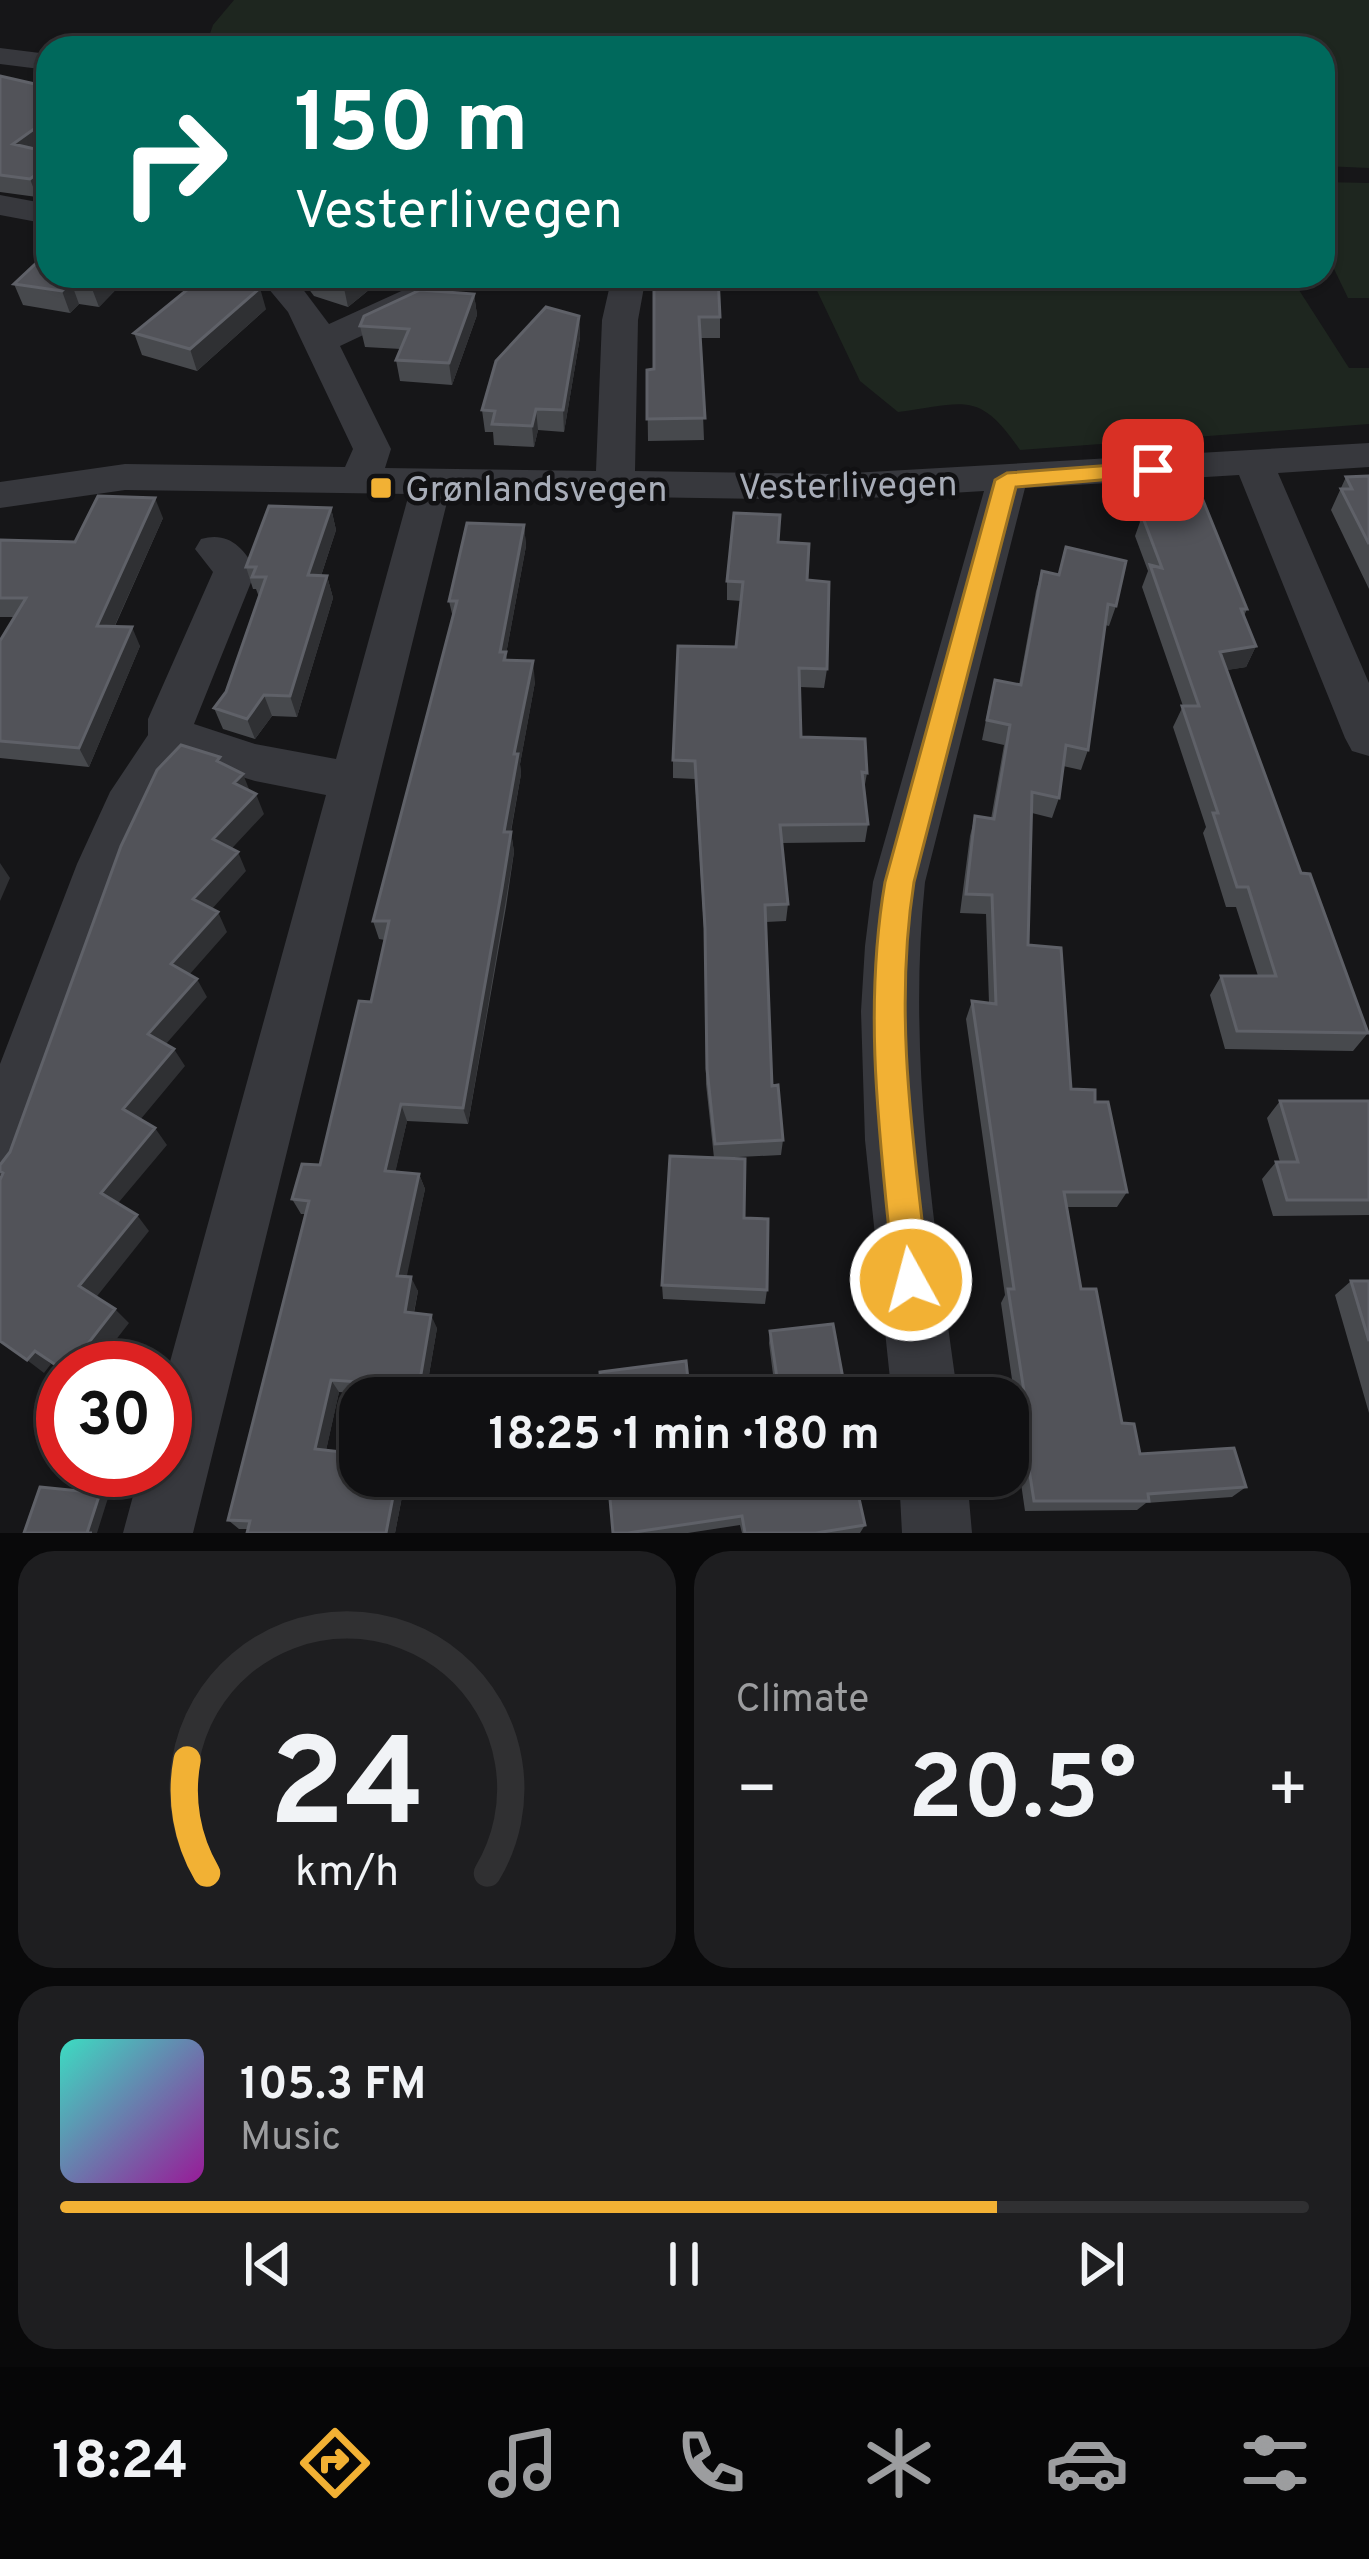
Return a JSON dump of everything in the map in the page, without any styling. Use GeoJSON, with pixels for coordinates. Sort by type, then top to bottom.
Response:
{"type":"FeatureCollection","features":[{"type":"Feature","properties":{"kind":"street"},"geometry":{"type":"LineString","coordinates":[[0,54],[36,60]]}},
{"type":"Feature","properties":{"kind":"street"},"geometry":{"type":"LineString","coordinates":[[0,205],[36,212]]}},
{"type":"Feature","properties":{"kind":"street"},"geometry":{"type":"LineString","coordinates":[[288,288],[321,341],[372,448],[361,478]]}},
{"type":"Feature","properties":{"kind":"street"},"geometry":{"type":"LineString","coordinates":[[321,341],[421,295],[425,288]]}},
{"type":"Feature","properties":{"kind":"street"},"geometry":{"type":"LineString","coordinates":[[615,484],[620,320],[626,288]]}},
{"type":"Feature","properties":{"kind":"street","name":"Vesterlivegen"},"geometry":{"type":"LineString","coordinates":[[0,495],[125,477],[783,488],[1007,480],[1369,455]]}},
{"type":"Feature","properties":{"kind":"street"},"geometry":{"type":"LineString","coordinates":[[1254,463],[1369,738]]}},
{"type":"Feature","properties":{"kind":"street"},"geometry":{"type":"LineString","coordinates":[[923,1377],[886,1040],[889,945],[905,860],[1007,480]]}},
{"type":"Feature","properties":{"kind":"street"},"geometry":{"type":"LineString","coordinates":[[158,1533],[432,481]]}},
{"type":"Feature","properties":{"kind":"street"},"geometry":{"type":"LineString","coordinates":[[216,548],[235,570],[169,731],[176,741],[270,767],[356,782]]}},
{"type":"Feature","properties":{"kind":"street"},"geometry":{"type":"LineString","coordinates":[[0,1147],[48,1008],[137,784],[149,761],[176,741]]}},
{"type":"Feature","properties":{"kind":"street"},"geometry":{"type":"LineString","coordinates":[[934,1497],[937,1533]]}},
{"type":"Feature","properties":{"kind":"shaded area"},"geometry":{"type":"Polygon","coordinates":[[[234,0],[1369,0],[1369,168],[1335,167],[1335,36],[209,36],[234,0]]]}},
{"type":"Feature","properties":{"kind":"shaded area"},"geometry":{"type":"Polygon","coordinates":[[[1335,182],[1369,183],[1369,298],[1348,298],[1335,271],[1335,182]]]}},
{"type":"Feature","properties":{"kind":"shaded area"},"geometry":{"type":"Polygon","coordinates":[[[816,288],[1298,288],[1349,368],[1369,368],[1369,424],[1020,450],[981,409],[955,404],[898,412],[860,381],[816,288]]]}},
{"type":"Feature","properties":{"kind":"building"},"geometry":{"type":"Polygon","coordinates":[[[0,76],[36,84],[36,128],[13,144],[36,149],[36,175],[30,179],[0,175],[0,76]]]}},
{"type":"Feature","properties":{"kind":"building"},"geometry":{"type":"Polygon","coordinates":[[[36,263],[36,287],[14,284],[36,263]]]}},
{"type":"Feature","properties":{"kind":"building"},"geometry":{"type":"Polygon","coordinates":[[[189,288],[260,288],[190,349],[134,333],[189,288]]]}},
{"type":"Feature","properties":{"kind":"building"},"geometry":{"type":"Polygon","coordinates":[[[654,288],[719,288],[720,317],[699,317],[705,418],[647,419],[647,370],[654,369],[654,288]]]}},
{"type":"Feature","properties":{"kind":"building"},"geometry":{"type":"Polygon","coordinates":[[[420,290],[474,294],[449,363],[396,360],[409,329],[360,326],[364,316],[420,290]]]}},
{"type":"Feature","properties":{"kind":"building"},"geometry":{"type":"Polygon","coordinates":[[[546,307],[579,316],[563,410],[536,409],[532,426],[492,424],[495,411],[482,410],[496,361],[546,307]]]}},
{"type":"Feature","properties":{"kind":"building"},"geometry":{"type":"Polygon","coordinates":[[[1369,476],[1369,544],[1341,489],[1352,489],[1346,477],[1369,476]]]}},
{"type":"Feature","properties":{"kind":"building"},"geometry":{"type":"Polygon","coordinates":[[[1142,485],[1198,488],[1247,609],[1241,609],[1256,646],[1220,652],[1301,873],[1310,874],[1368,1033],[1237,1031],[1221,976],[1276,976],[1248,887],[1237,887],[1182,706],[1199,706],[1150,565],[1162,568],[1142,515],[1153,515],[1142,485]]]}},
{"type":"Feature","properties":{"kind":"building"},"geometry":{"type":"Polygon","coordinates":[[[98,496],[155,498],[97,626],[132,627],[79,748],[0,741],[0,641],[26,598],[0,598],[0,540],[75,542],[98,496]]]}},
{"type":"Feature","properties":{"kind":"building"},"geometry":{"type":"Polygon","coordinates":[[[269,506],[331,508],[308,575],[327,576],[290,696],[264,695],[247,719],[214,708],[226,692],[266,577],[252,577],[256,567],[246,567],[269,506]]]}},
{"type":"Feature","properties":{"kind":"building"},"geometry":{"type":"Polygon","coordinates":[[[734,513],[780,515],[778,542],[809,544],[807,580],[829,582],[827,669],[799,668],[801,737],[865,739],[867,773],[862,772],[868,824],[780,825],[788,904],[765,905],[772,1086],[778,1085],[783,1140],[715,1144],[707,1069],[695,761],[673,760],[678,646],[736,647],[743,582],[727,581],[734,513]]]}},
{"type":"Feature","properties":{"kind":"building"},"geometry":{"type":"Polygon","coordinates":[[[467,523],[524,525],[500,652],[506,652],[504,660],[533,661],[504,832],[511,832],[463,1108],[401,1104],[385,1171],[419,1174],[397,1276],[411,1277],[405,1312],[431,1315],[421,1377],[331,1380],[315,1449],[339,1452],[339,1497],[393,1497],[386,1533],[247,1533],[250,1521],[228,1520],[309,1201],[292,1199],[302,1164],[320,1165],[359,1001],[371,1002],[389,921],[373,921],[457,601],[449,601],[467,523]]]}},
{"type":"Feature","properties":{"kind":"building"},"geometry":{"type":"Polygon","coordinates":[[[1066,547],[1126,561],[1116,606],[1108,604],[1088,750],[1066,745],[1059,798],[1032,792],[1028,945],[1061,948],[1071,1089],[1095,1090],[1095,1102],[1108,1102],[1127,1192],[1064,1192],[1081,1289],[1096,1289],[1122,1423],[1134,1424],[1140,1454],[1234,1448],[1246,1487],[1148,1494],[1149,1501],[1034,1501],[1029,1469],[1029,1377],[1022,1377],[1008,1289],[1014,1289],[972,1001],[996,1004],[992,895],[966,894],[975,816],[994,819],[1010,725],[987,720],[995,680],[1021,685],[1042,571],[1059,575],[1066,547]]]}},
{"type":"Feature","properties":{"kind":"building"},"geometry":{"type":"Polygon","coordinates":[[[181,745],[220,757],[217,761],[243,774],[234,783],[256,794],[213,839],[238,852],[193,899],[218,912],[171,964],[197,979],[148,1034],[174,1049],[123,1109],[155,1128],[101,1193],[137,1215],[79,1286],[115,1309],[90,1341],[36,1341],[36,1352],[27,1360],[0,1341],[0,1165],[10,1152],[121,846],[157,770],[181,745]]]}},
{"type":"Feature","properties":{"kind":"building"},"geometry":{"type":"Polygon","coordinates":[[[1280,1101],[1369,1101],[1369,1200],[1287,1200],[1276,1162],[1298,1162],[1280,1101]]]}},
{"type":"Feature","properties":{"kind":"building"},"geometry":{"type":"Polygon","coordinates":[[[670,1156],[745,1159],[744,1218],[768,1219],[767,1290],[662,1285],[670,1156]]]}},
{"type":"Feature","properties":{"kind":"building"},"geometry":{"type":"Polygon","coordinates":[[[1351,1281],[1369,1281],[1369,1341],[1351,1281]]]}},
{"type":"Feature","properties":{"kind":"building"},"geometry":{"type":"Polygon","coordinates":[[[833,1324],[843,1377],[777,1377],[770,1331],[833,1324]]]}},
{"type":"Feature","properties":{"kind":"building"},"geometry":{"type":"Polygon","coordinates":[[[686,1361],[688,1377],[600,1377],[600,1372],[686,1361]]]}},
{"type":"Feature","properties":{"kind":"building"},"geometry":{"type":"Polygon","coordinates":[[[37,1497],[99,1497],[87,1533],[24,1533],[37,1497]]]}},
{"type":"Feature","properties":{"kind":"building"},"geometry":{"type":"Polygon","coordinates":[[[610,1497],[859,1497],[865,1525],[816,1533],[745,1533],[742,1516],[613,1533],[610,1497]]]}},
{"type":"Feature","properties":{"kind":"place","name":"Grønlandsvegen"},"geometry":{"type":"Point","coordinates":[381,488]}},
{"type":"Feature","properties":{"kind":"route"},"geometry":{"type":"LineString","coordinates":[[911,1280],[886,1040],[889,945],[922,791],[1007,480],[1153,470]]}}]}
